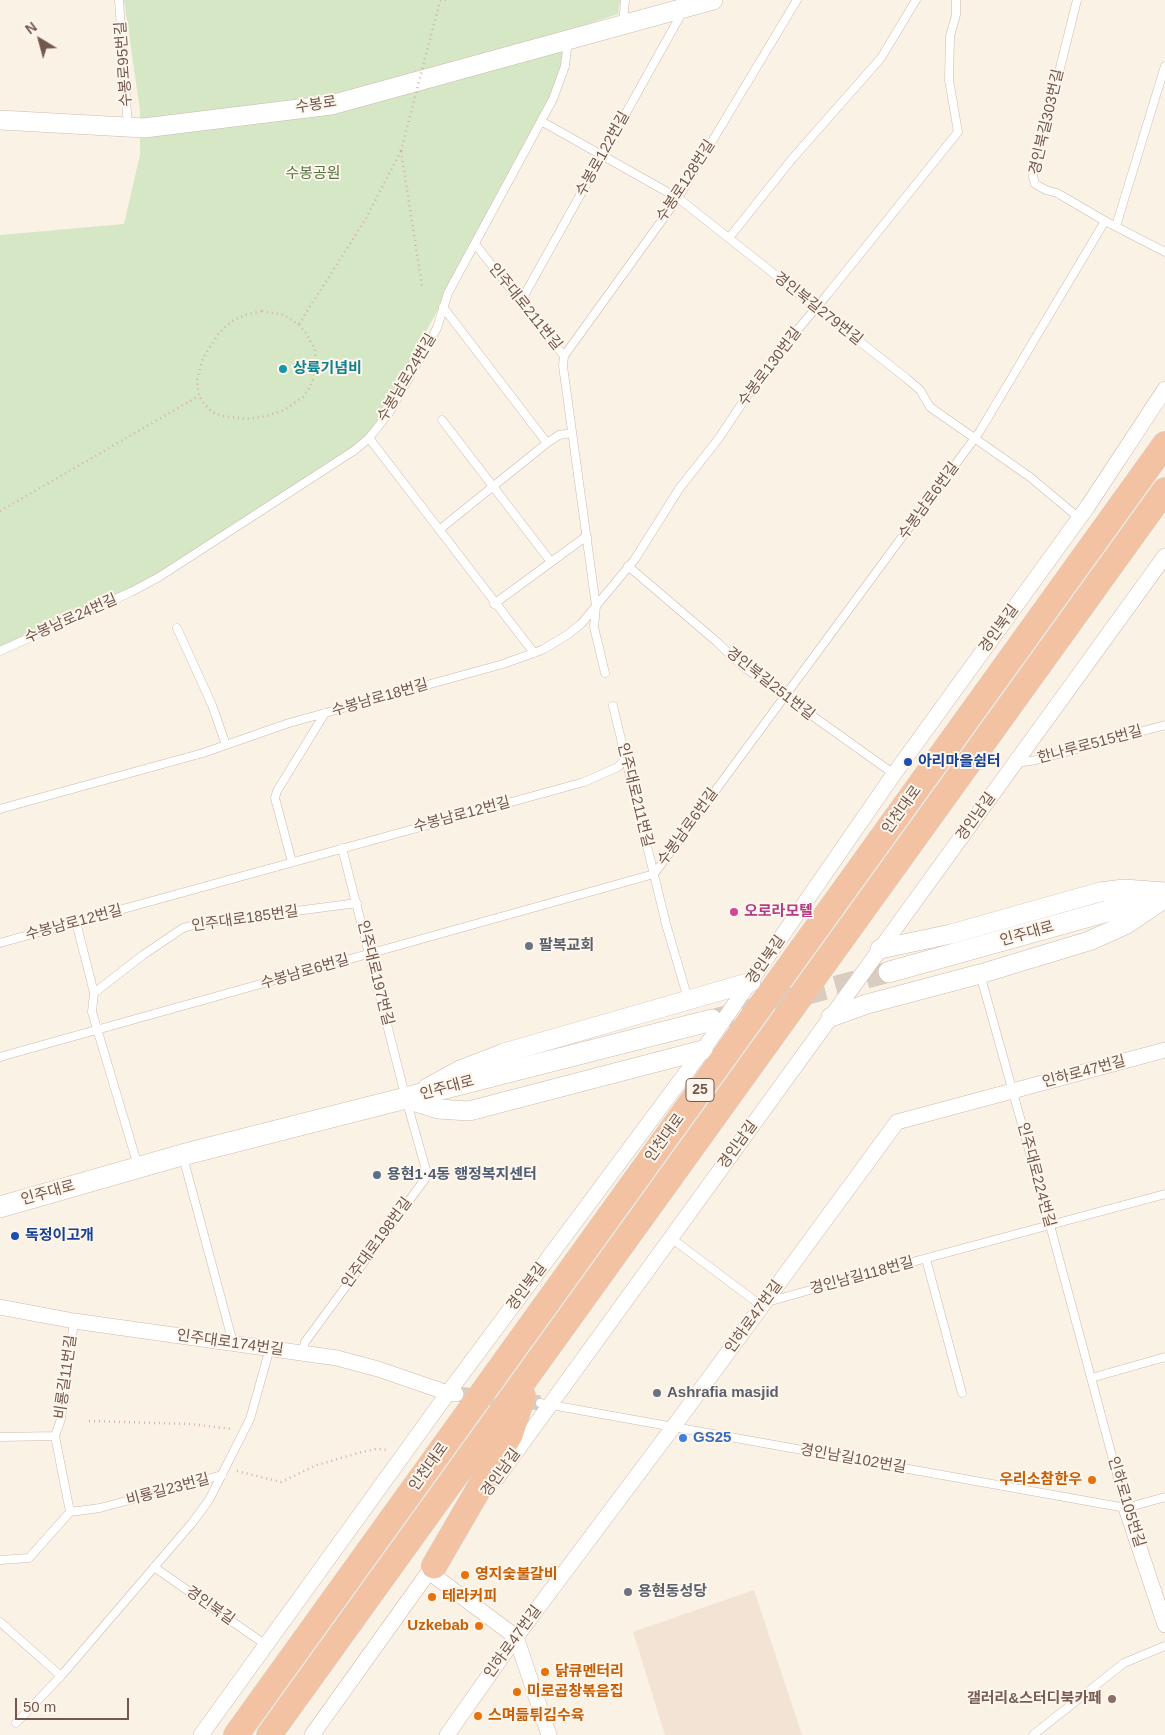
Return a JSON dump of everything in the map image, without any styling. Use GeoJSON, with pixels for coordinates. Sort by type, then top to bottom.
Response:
{"type":"FeatureCollection","features":[{"type":"Feature","properties":{"kind":"highway","name":"인천대로"},"geometry":{"type":"LineString","coordinates":[[236,1735],[1165,444]]}},
{"type":"Feature","properties":{"kind":"highway","name":"인천대로"},"geometry":{"type":"LineString","coordinates":[[269,1735],[1165,490]]}},
{"type":"Feature","properties":{"kind":"highway"},"geometry":{"type":"LineString","coordinates":[[432,1569],[510,1435],[532,1370]]}},
{"type":"Feature","properties":{"kind":"main road","name":"인주대로"},"geometry":{"type":"LineString","coordinates":[[889,972],[1165,895]]}},
{"type":"Feature","properties":{"kind":"main road","name":"인주대로"},"geometry":{"type":"LineString","coordinates":[[0,1207],[182,1155],[712,1020]]}},
{"type":"Feature","properties":{"kind":"street","name":"수봉로"},"geometry":{"type":"LineString","coordinates":[[0,120],[144,128],[331,105],[713,0]]}},
{"type":"Feature","properties":{"kind":"street","name":"경인북길"},"geometry":{"type":"LineString","coordinates":[[201,1735],[406,1450],[452,1394],[703,1050],[894,774],[1079,518],[1165,388]]}},
{"type":"Feature","properties":{"kind":"street","name":"경인남길"},"geometry":{"type":"LineString","coordinates":[[312,1735],[432,1569],[545,1404],[671,1238],[1165,556]]}},
{"type":"Feature","properties":{"kind":"street"},"geometry":{"type":"LineString","coordinates":[[880,949],[951,934],[1100,892],[1124,888],[1165,895]]}},
{"type":"Feature","properties":{"kind":"street"},"geometry":{"type":"LineString","coordinates":[[831,1017],[867,1004],[980,974],[1088,941],[1128,924],[1165,895]]}},
{"type":"Feature","properties":{"kind":"street"},"geometry":{"type":"LineString","coordinates":[[406,1099],[460,1070],[504,1053],[750,982]]}},
{"type":"Feature","properties":{"kind":"street"},"geometry":{"type":"LineString","coordinates":[[406,1099],[438,1109],[469,1111],[703,1050]]}},
{"type":"Feature","properties":{"kind":"street","name":"인하로47번길"},"geometry":{"type":"LineString","coordinates":[[447,1735],[516,1637],[674,1426],[897,1122],[1165,1050]]}},
{"type":"Feature","properties":{"kind":"street","name":"인주대로174번길"},"geometry":{"type":"LineString","coordinates":[[0,1307],[74,1321],[337,1358],[378,1369],[452,1394]]}},
{"type":"Feature","properties":{"kind":"street","name":"인하로105번길"},"geometry":{"type":"LineString","coordinates":[[1126,1508],[1165,1625]]}},
{"type":"Feature","properties":{"kind":"street"},"geometry":{"type":"LineString","coordinates":[[432,1569],[516,1637],[550,1735]]}},
{"type":"Feature","properties":{"kind":"lane","name":"수봉로95번길"},"geometry":{"type":"LineString","coordinates":[[119,0],[128,127]]}},
{"type":"Feature","properties":{"kind":"lane"},"geometry":{"type":"LineString","coordinates":[[623,25],[625,0]]}},
{"type":"Feature","properties":{"kind":"lane","name":"수봉로128번길"},"geometry":{"type":"LineString","coordinates":[[564,356],[678,198],[797,0]]}},
{"type":"Feature","properties":{"kind":"lane"},"geometry":{"type":"LineString","coordinates":[[729,238],[792,159],[881,58],[916,0]]}},
{"type":"Feature","properties":{"kind":"lane","name":"수봉로130번길"},"geometry":{"type":"LineString","coordinates":[[596,606],[628,566],[679,489],[719,438],[749,393],[788,341],[817,308],[958,132],[949,80],[950,36],[956,15],[956,0]]}},
{"type":"Feature","properties":{"kind":"lane","name":"경인북길303번길"},"geometry":{"type":"LineString","coordinates":[[1077,0],[1033,176],[1035,184],[1057,193],[1104,221],[1165,252]]}},
{"type":"Feature","properties":{"kind":"lane","name":"수봉로122번길"},"geometry":{"type":"LineString","coordinates":[[521,301],[685,8]]}},
{"type":"Feature","properties":{"kind":"lane","name":"수봉남로24번길"},"geometry":{"type":"LineString","coordinates":[[0,651],[131,592],[159,577],[355,450],[369,438],[393,405],[436,328],[448,293],[553,99],[565,66],[568,40]]}},
{"type":"Feature","properties":{"kind":"lane"},"geometry":{"type":"LineString","coordinates":[[1116,226],[1165,66]]}},
{"type":"Feature","properties":{"kind":"lane","name":"경인북길279번길"},"geometry":{"type":"LineString","coordinates":[[541,121],[678,198],[913,384],[920,390],[930,407],[1030,477],[1079,518]]}},
{"type":"Feature","properties":{"kind":"lane","name":"수봉남로6번길"},"geometry":{"type":"LineString","coordinates":[[0,1058],[654,874],[975,438],[1104,221]]}},
{"type":"Feature","properties":{"kind":"lane","name":"인주대로211번길"},"geometry":{"type":"LineString","coordinates":[[475,244],[564,356],[563,366],[596,606],[594,627],[606,673]]}},
{"type":"Feature","properties":{"kind":"lane"},"geometry":{"type":"LineString","coordinates":[[443,307],[547,443]]}},
{"type":"Feature","properties":{"kind":"lane"},"geometry":{"type":"LineString","coordinates":[[442,420],[551,562]]}},
{"type":"Feature","properties":{"kind":"lane"},"geometry":{"type":"LineString","coordinates":[[439,530],[547,443],[560,435],[572,433]]}},
{"type":"Feature","properties":{"kind":"lane"},"geometry":{"type":"LineString","coordinates":[[369,438],[534,654]]}},
{"type":"Feature","properties":{"kind":"lane"},"geometry":{"type":"LineString","coordinates":[[494,604],[586,538]]}},
{"type":"Feature","properties":{"kind":"lane","name":"경인북길251번길"},"geometry":{"type":"LineString","coordinates":[[628,566],[741,665],[894,774]]}},
{"type":"Feature","properties":{"kind":"lane","name":"수봉남로18번길"},"geometry":{"type":"LineString","coordinates":[[0,809],[226,745],[289,723],[534,654],[567,635],[581,624],[596,606]]}},
{"type":"Feature","properties":{"kind":"lane"},"geometry":{"type":"LineString","coordinates":[[177,628],[212,704],[226,745]]}},
{"type":"Feature","properties":{"kind":"lane","name":"인주대로211번길"},"geometry":{"type":"LineString","coordinates":[[613,706],[666,924],[688,999]]}},
{"type":"Feature","properties":{"kind":"lane"},"geometry":{"type":"LineString","coordinates":[[292,862],[275,798],[277,791],[325,713]]}},
{"type":"Feature","properties":{"kind":"lane","name":"한나루로515번길"},"geometry":{"type":"LineString","coordinates":[[1015,763],[1036,760],[1165,725]]}},
{"type":"Feature","properties":{"kind":"lane","name":"수봉남로12번길"},"geometry":{"type":"LineString","coordinates":[[0,943],[584,782],[618,767],[626,758]]}},
{"type":"Feature","properties":{"kind":"lane","name":"인주대로197번길"},"geometry":{"type":"LineString","coordinates":[[342,848],[406,1099]]}},
{"type":"Feature","properties":{"kind":"lane","name":"인주대로185번길"},"geometry":{"type":"LineString","coordinates":[[94,993],[143,955],[183,928],[197,924],[357,903]]}},
{"type":"Feature","properties":{"kind":"lane"},"geometry":{"type":"LineString","coordinates":[[76,922],[94,993],[92,1012],[139,1167]]}},
{"type":"Feature","properties":{"kind":"lane","name":"인주대로224번길"},"geometry":{"type":"LineString","coordinates":[[980,974],[1091,1378]]}},
{"type":"Feature","properties":{"kind":"lane","name":"인주대로198번길"},"geometry":{"type":"LineString","coordinates":[[302,1353],[304,1342],[424,1179],[426,1170],[406,1099]]}},
{"type":"Feature","properties":{"kind":"lane"},"geometry":{"type":"LineString","coordinates":[[182,1155],[233,1343]]}},
{"type":"Feature","properties":{"kind":"lane","name":"경인남길118번길"},"geometry":{"type":"LineString","coordinates":[[764,1303],[1165,1194]]}},
{"type":"Feature","properties":{"kind":"lane"},"geometry":{"type":"LineString","coordinates":[[671,1238],[755,1301],[764,1303]]}},
{"type":"Feature","properties":{"kind":"lane","name":"경인남길118번길"},"geometry":{"type":"LineString","coordinates":[[926,1259],[962,1393]]}},
{"type":"Feature","properties":{"kind":"lane","name":"비룡길11번길"},"geometry":{"type":"LineString","coordinates":[[0,1437],[56,1436],[61,1419],[74,1321]]}},
{"type":"Feature","properties":{"kind":"lane"},"geometry":{"type":"LineString","coordinates":[[222,1476],[250,1420],[270,1348]]}},
{"type":"Feature","properties":{"kind":"lane"},"geometry":{"type":"LineString","coordinates":[[1091,1378],[1165,1357]]}},
{"type":"Feature","properties":{"kind":"lane","name":"인하로105번길"},"geometry":{"type":"LineString","coordinates":[[1091,1378],[1126,1508]]}},
{"type":"Feature","properties":{"kind":"lane","name":"경인남길102번길"},"geometry":{"type":"LineString","coordinates":[[545,1404],[1126,1508],[1165,1497]]}},
{"type":"Feature","properties":{"kind":"lane"},"geometry":{"type":"LineString","coordinates":[[0,1560],[29,1558],[70,1512],[56,1436]]}},
{"type":"Feature","properties":{"kind":"lane","name":"비룡길23번길"},"geometry":{"type":"LineString","coordinates":[[70,1512],[100,1508],[222,1476]]}},
{"type":"Feature","properties":{"kind":"lane","name":"비룡길23번길"},"geometry":{"type":"LineString","coordinates":[[16,1723],[61,1676],[192,1523],[210,1500],[222,1476]]}},
{"type":"Feature","properties":{"kind":"lane","name":"경인북길"},"geometry":{"type":"LineString","coordinates":[[154,1567],[266,1645]]}},
{"type":"Feature","properties":{"kind":"lane"},"geometry":{"type":"LineString","coordinates":[[0,1622],[61,1676]]}},
{"type":"Feature","properties":{"kind":"lane"},"geometry":{"type":"LineString","coordinates":[[1033,1735],[1124,1663],[1165,1646]]}},
{"type":"Feature","properties":{"kind":"path"},"geometry":{"type":"LineString","coordinates":[[298,324],[365,220],[401,151],[440,1],[446,0]]}},
{"type":"Feature","properties":{"kind":"path"},"geometry":{"type":"LineString","coordinates":[[401,151],[422,286]]}},
{"type":"Feature","properties":{"kind":"path"},"geometry":{"type":"LineString","coordinates":[[262,311],[284,315],[298,324],[312,342],[315,350],[316,369],[310,387],[293,406],[267,416],[248,419],[222,416],[212,412],[204,405],[199,396],[197,380],[202,358],[212,342],[232,321],[248,314],[262,311]]}},
{"type":"Feature","properties":{"kind":"path"},"geometry":{"type":"LineString","coordinates":[[0,511],[199,396]]}},
{"type":"Feature","properties":{"kind":"path","name":"비룡길11번길"},"geometry":{"type":"LineString","coordinates":[[89,1422],[190,1424],[244,1431]]}},
{"type":"Feature","properties":{"kind":"path"},"geometry":{"type":"LineString","coordinates":[[226,1466],[235,1471],[281,1482],[317,1465],[358,1452],[376,1449],[406,1450]]}},
{"type":"Feature","properties":{"kind":"shaded area"},"geometry":{"type":"Polygon","coordinates":[[[754,1590],[802,1735],[665,1735],[633,1632],[754,1590]]]}},
{"type":"Feature","properties":{"kind":"green space","name":"수봉공원"},"geometry":{"type":"Polygon","coordinates":[[[124,0],[620,0],[618,14],[573,29],[549,102],[369,438],[159,575],[0,648],[0,235],[124,224],[140,155],[140,110],[124,0]]]}},
{"type":"Feature","properties":{"kind":"tunnel"},"geometry":{"type":"LineString","coordinates":[[712,1020],[889,972]]}},
{"type":"Feature","properties":{"kind":"tunnel"},"geometry":{"type":"LineString","coordinates":[[457,1394],[540,1403]]}},
{"type":"Feature","properties":{"kind":"place","name":"상륙기념비"},"geometry":{"type":"Point","coordinates":[283,369]}},
{"type":"Feature","properties":{"kind":"place","name":"아리마을쉼터"},"geometry":{"type":"Point","coordinates":[908,762]}},
{"type":"Feature","properties":{"kind":"place","name":"오로라모텔"},"geometry":{"type":"Point","coordinates":[734,912]}},
{"type":"Feature","properties":{"kind":"place","name":"팔복교회"},"geometry":{"type":"Point","coordinates":[529,946]}},
{"type":"Feature","properties":{"kind":"place","name":"용현1·4동 행정복지센터"},"geometry":{"type":"Point","coordinates":[377,1175]}},
{"type":"Feature","properties":{"kind":"place","name":"독정이고개"},"geometry":{"type":"Point","coordinates":[15,1236]}},
{"type":"Feature","properties":{"kind":"place","name":"Ashrafia masjid"},"geometry":{"type":"Point","coordinates":[657,1393]}},
{"type":"Feature","properties":{"kind":"place","name":"GS25"},"geometry":{"type":"Point","coordinates":[683,1438]}},
{"type":"Feature","properties":{"kind":"place","name":"우리소참한우"},"geometry":{"type":"Point","coordinates":[1092,1480]}},
{"type":"Feature","properties":{"kind":"place","name":"영지숯불갈비"},"geometry":{"type":"Point","coordinates":[465,1575]}},
{"type":"Feature","properties":{"kind":"place","name":"용현동성당"},"geometry":{"type":"Point","coordinates":[628,1592]}},
{"type":"Feature","properties":{"kind":"place","name":"테라커피"},"geometry":{"type":"Point","coordinates":[432,1597]}},
{"type":"Feature","properties":{"kind":"place","name":"Uzkebab"},"geometry":{"type":"Point","coordinates":[479,1626]}},
{"type":"Feature","properties":{"kind":"place","name":"닭큐멘터리"},"geometry":{"type":"Point","coordinates":[545,1672]}},
{"type":"Feature","properties":{"kind":"place","name":"미로곱창볶음집"},"geometry":{"type":"Point","coordinates":[517,1692]}},
{"type":"Feature","properties":{"kind":"place","name":"갤러리&스터디북카페"},"geometry":{"type":"Point","coordinates":[1112,1699]}},
{"type":"Feature","properties":{"kind":"place","name":"스며듦튀김수육"},"geometry":{"type":"Point","coordinates":[478,1716]}}]}
